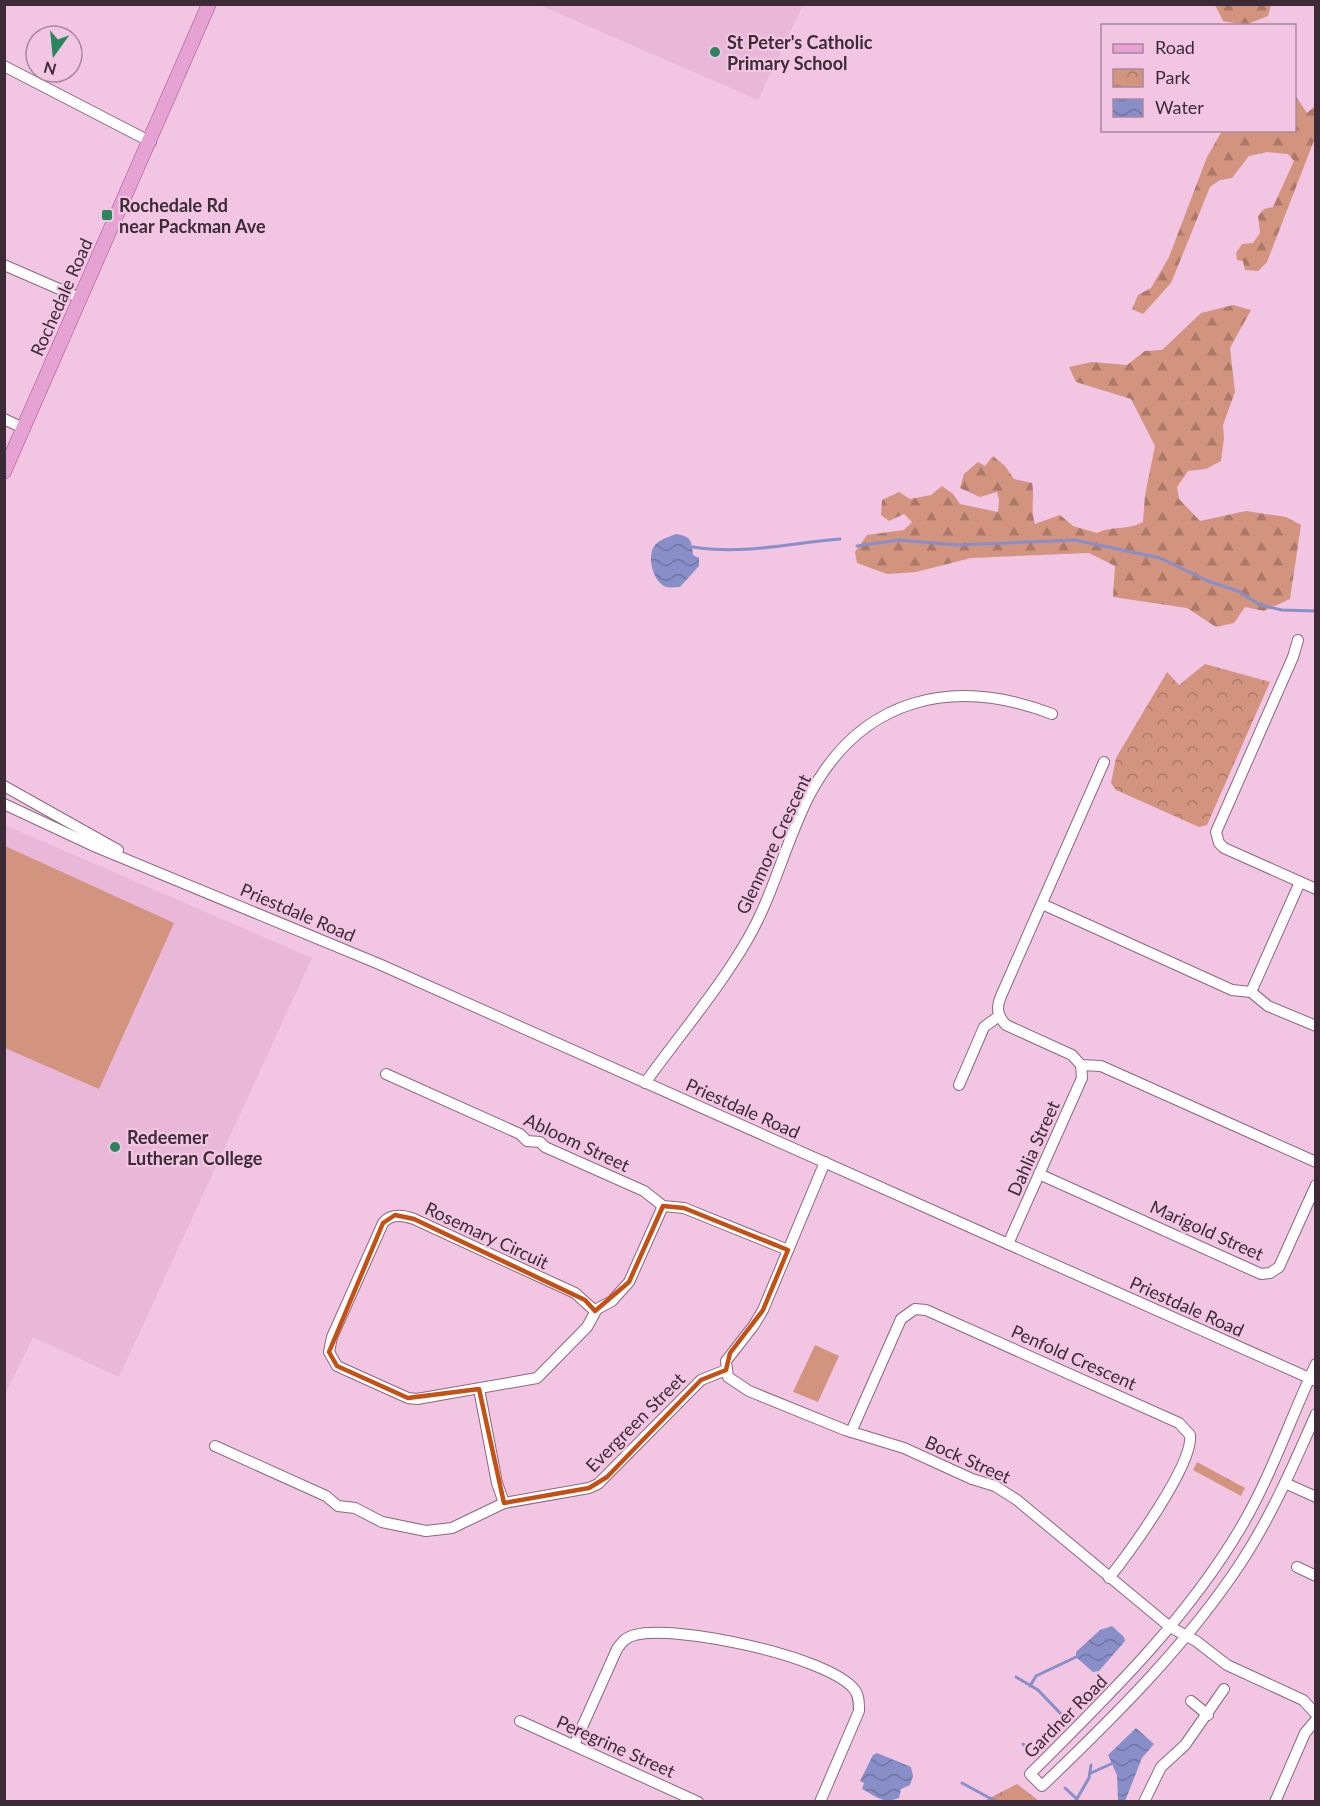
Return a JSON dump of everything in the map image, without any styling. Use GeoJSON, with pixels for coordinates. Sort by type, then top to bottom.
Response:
{"type":"FeatureCollection","features":[{"type":"Feature","properties":{"kind":"main road","name":"Rochedale Road"},"geometry":{"type":"LineString","coordinates":[[4,472],[151,142],[209,4]]}},
{"type":"Feature","properties":{"kind":"street"},"geometry":{"type":"LineString","coordinates":[[4,66],[151,142]]}},
{"type":"Feature","properties":{"kind":"street"},"geometry":{"type":"LineString","coordinates":[[4,265],[80,298]]}},
{"type":"Feature","properties":{"kind":"street"},"geometry":{"type":"LineString","coordinates":[[4,419],[23,428]]}},
{"type":"Feature","properties":{"kind":"street"},"geometry":{"type":"LineString","coordinates":[[1298,640],[1293,657],[1216,832],[1219,843],[1224,848],[1316,889]]}},
{"type":"Feature","properties":{"kind":"street","name":"Glenmore Crescent"},"geometry":{"type":"LineString","coordinates":[[645,1083],[746,942],[809,796],[837,753],[865,727],[900,708],[953,694],[991,696],[1020,702],[1052,714]]}},
{"type":"Feature","properties":{"kind":"street"},"geometry":{"type":"LineString","coordinates":[[1104,762],[997,1006],[999,1016],[1006,1025],[1072,1055],[1081,1065],[1101,1066],[1316,1162]]}},
{"type":"Feature","properties":{"kind":"street","name":"Priestdale Road"},"geometry":{"type":"LineString","coordinates":[[4,786],[155,870]]}},
{"type":"Feature","properties":{"kind":"street","name":"Priestdale Road"},"geometry":{"type":"LineString","coordinates":[[4,804],[96,848],[316,937],[1312,1380]]}},
{"type":"Feature","properties":{"kind":"street"},"geometry":{"type":"LineString","coordinates":[[1251,992],[1300,882]]}},
{"type":"Feature","properties":{"kind":"street"},"geometry":{"type":"LineString","coordinates":[[1042,904],[1232,990],[1251,992],[1268,1006],[1316,1026]]}},
{"type":"Feature","properties":{"kind":"street"},"geometry":{"type":"LineString","coordinates":[[959,1085],[984,1027],[999,1016]]}},
{"type":"Feature","properties":{"kind":"street","name":"Dahlia Street"},"geometry":{"type":"LineString","coordinates":[[1008,1244],[1082,1078],[1081,1065]]}},
{"type":"Feature","properties":{"kind":"street","name":"Abloom Street"},"geometry":{"type":"LineString","coordinates":[[386,1074],[520,1134],[526,1141],[540,1142],[545,1147],[644,1191],[663,1206],[684,1209],[788,1250]]}},
{"type":"Feature","properties":{"kind":"street"},"geometry":{"type":"LineString","coordinates":[[726,1371],[726,1361],[730,1353],[749,1332],[763,1310],[825,1162]]}},
{"type":"Feature","properties":{"kind":"street","name":"Marigold Street"},"geometry":{"type":"LineString","coordinates":[[1039,1174],[1261,1274],[1270,1273],[1279,1267],[1316,1185]]}},
{"type":"Feature","properties":{"kind":"street","name":"Rosemary Circuit"},"geometry":{"type":"LineString","coordinates":[[595,1311],[575,1293],[407,1216],[387,1218],[328,1345],[332,1361],[337,1366],[408,1398],[417,1399],[537,1378],[587,1327],[595,1311],[612,1301],[629,1282],[663,1206]]}},
{"type":"Feature","properties":{"kind":"street","name":"Penfold Crescent"},"geometry":{"type":"LineString","coordinates":[[851,1432],[901,1319],[915,1309],[926,1310],[1179,1423],[1190,1435],[1190,1451],[1149,1521],[1109,1578]]}},
{"type":"Feature","properties":{"kind":"street","name":"Gardner Road"},"geometry":{"type":"LineString","coordinates":[[1316,1364],[1312,1380],[1241,1527],[1220,1562],[1129,1676],[1030,1774],[1042,1786],[1109,1721],[1186,1636],[1242,1560],[1286,1483],[1316,1414]]}},
{"type":"Feature","properties":{"kind":"street","name":"Bock Street"},"geometry":{"type":"LineString","coordinates":[[726,1371],[736,1383],[749,1391],[851,1432],[904,1448],[972,1479],[995,1485],[1017,1500],[1170,1627],[1227,1665],[1303,1700],[1316,1714]]}},
{"type":"Feature","properties":{"kind":"street","name":"Evergreen Street"},"geometry":{"type":"LineString","coordinates":[[215,1446],[326,1496],[338,1506],[355,1508],[382,1522],[402,1528],[426,1531],[452,1528],[504,1503],[589,1488],[598,1484],[701,1380],[726,1371]]}},
{"type":"Feature","properties":{"kind":"street"},"geometry":{"type":"LineString","coordinates":[[479,1389],[497,1483],[504,1503]]}},
{"type":"Feature","properties":{"kind":"street"},"geometry":{"type":"LineString","coordinates":[[1286,1483],[1316,1497]]}},
{"type":"Feature","properties":{"kind":"street"},"geometry":{"type":"LineString","coordinates":[[1297,1567],[1316,1576]]}},
{"type":"Feature","properties":{"kind":"street"},"geometry":{"type":"LineString","coordinates":[[574,1745],[617,1649],[624,1640],[636,1634],[664,1634],[731,1642],[778,1651],[807,1661],[842,1680],[854,1689],[859,1700],[859,1711],[820,1802]]}},
{"type":"Feature","properties":{"kind":"street"},"geometry":{"type":"LineString","coordinates":[[1144,1802],[1161,1767],[1185,1745],[1224,1689]]}},
{"type":"Feature","properties":{"kind":"street"},"geometry":{"type":"LineString","coordinates":[[1191,1701],[1208,1715]]}},
{"type":"Feature","properties":{"kind":"street"},"geometry":{"type":"LineString","coordinates":[[1275,1802],[1305,1733],[1316,1720]]}},
{"type":"Feature","properties":{"kind":"street","name":"Peregrine Street"},"geometry":{"type":"LineString","coordinates":[[520,1721],[698,1802]]}},
{"type":"Feature","properties":{"kind":"highlighted area"},"geometry":{"type":"Polygon","coordinates":[[[663,1206],[684,1208],[788,1250],[763,1310],[730,1353],[726,1370],[701,1380],[607,1477],[589,1488],[504,1503],[479,1389],[408,1398],[337,1366],[329,1352],[383,1223],[395,1215],[414,1219],[585,1300],[595,1311],[629,1282],[663,1206]]]}},
{"type":"Feature","properties":{"kind":"shaded area","name":"St Peter's Catholic Primary School"},"geometry":{"type":"Polygon","coordinates":[[[540,5],[803,5],[758,100],[540,5]]]}},
{"type":"Feature","properties":{"kind":"shaded area","name":"Redeemer Lutheran College"},"geometry":{"type":"Polygon","coordinates":[[[5,825],[312,958],[119,1377],[33,1337],[5,1395],[5,825]]]}},
{"type":"Feature","properties":{"kind":"green space"},"geometry":{"type":"Polygon","coordinates":[[[1215,5],[1271,5],[1268,16],[1248,24],[1223,21],[1215,5]]]}},
{"type":"Feature","properties":{"kind":"green space"},"geometry":{"type":"Polygon","coordinates":[[[1296,96],[1307,113],[1315,106],[1315,138],[1267,262],[1258,271],[1245,270],[1243,261],[1237,260],[1236,253],[1242,244],[1253,243],[1260,233],[1258,216],[1264,209],[1273,207],[1294,161],[1288,154],[1267,152],[1249,156],[1232,178],[1220,180],[1210,187],[1171,283],[1143,314],[1132,309],[1138,295],[1151,288],[1169,257],[1207,157],[1221,132],[1296,132],[1296,96]]]}},
{"type":"Feature","properties":{"kind":"green space"},"geometry":{"type":"Polygon","coordinates":[[[1233,305],[1251,310],[1230,348],[1235,392],[1223,425],[1221,461],[1206,469],[1188,471],[1177,487],[1179,499],[1200,521],[1246,511],[1286,517],[1301,525],[1290,599],[1264,611],[1245,607],[1234,623],[1216,627],[1187,608],[1113,597],[1115,566],[1089,553],[971,558],[916,572],[887,574],[857,563],[855,552],[867,535],[904,530],[912,522],[904,514],[889,521],[881,515],[882,500],[899,492],[910,499],[931,495],[942,486],[953,494],[960,504],[998,512],[997,492],[980,497],[960,488],[964,474],[978,462],[985,466],[993,456],[1005,466],[1014,479],[1032,483],[1035,524],[1060,515],[1073,526],[1097,533],[1143,522],[1145,495],[1155,446],[1131,399],[1076,382],[1069,367],[1092,362],[1127,365],[1145,351],[1162,350],[1201,313],[1233,305]]]}},
{"type":"Feature","properties":{"kind":"green space"},"geometry":{"type":"Polygon","coordinates":[[[1205,664],[1270,682],[1207,825],[1199,827],[1116,790],[1111,783],[1116,758],[1167,672],[1179,685],[1205,664]]]}},
{"type":"Feature","properties":{"kind":"green space"},"geometry":{"type":"Polygon","coordinates":[[[5,846],[174,923],[99,1089],[5,1048],[5,846]]]}},
{"type":"Feature","properties":{"kind":"green space"},"geometry":{"type":"Polygon","coordinates":[[[815,1345],[839,1356],[818,1402],[793,1392],[815,1345]]]}},
{"type":"Feature","properties":{"kind":"green space"},"geometry":{"type":"Polygon","coordinates":[[[1197,1462],[1245,1488],[1241,1496],[1193,1470],[1197,1462]]]}},
{"type":"Feature","properties":{"kind":"green space"},"geometry":{"type":"Polygon","coordinates":[[[1017,1784],[1039,1801],[984,1801],[1017,1784]]]}},
{"type":"Feature","properties":{"kind":"water"},"geometry":{"type":"Polygon","coordinates":[[[676,534],[690,540],[693,555],[699,558],[699,566],[680,587],[666,587],[654,574],[651,562],[652,550],[657,543],[676,534]]]}},
{"type":"Feature","properties":{"kind":"water"},"geometry":{"type":"Polygon","coordinates":[[[1112,1626],[1124,1637],[1125,1641],[1099,1671],[1093,1672],[1076,1657],[1076,1652],[1100,1630],[1112,1626]]]}},
{"type":"Feature","properties":{"kind":"water"},"geometry":{"type":"Polygon","coordinates":[[[1136,1728],[1154,1744],[1142,1758],[1125,1801],[1118,1801],[1117,1775],[1108,1755],[1136,1728]]]}},
{"type":"Feature","properties":{"kind":"water"},"geometry":{"type":"Polygon","coordinates":[[[877,1753],[911,1767],[913,1776],[910,1785],[901,1789],[899,1798],[885,1800],[862,1789],[864,1783],[860,1781],[873,1755],[877,1753]]]}},
{"type":"Feature","properties":{"kind":"waterway"},"geometry":{"type":"LineString","coordinates":[[693,547],[749,549],[840,539]]}},
{"type":"Feature","properties":{"kind":"waterway"},"geometry":{"type":"LineString","coordinates":[[857,546],[899,540],[957,545],[1075,540],[1160,558],[1208,581],[1238,591],[1260,605],[1282,610],[1316,611]]}},
{"type":"Feature","properties":{"kind":"waterway"},"geometry":{"type":"LineString","coordinates":[[1030,1686],[1036,1676],[1076,1657]]}},
{"type":"Feature","properties":{"kind":"waterway"},"geometry":{"type":"LineString","coordinates":[[1016,1677],[1038,1690],[1061,1714]]}},
{"type":"Feature","properties":{"kind":"waterway"},"geometry":{"type":"LineString","coordinates":[[1023,1744],[1028,1749]]}},
{"type":"Feature","properties":{"kind":"waterway"},"geometry":{"type":"LineString","coordinates":[[1091,1773],[1113,1763]]}},
{"type":"Feature","properties":{"kind":"waterway"},"geometry":{"type":"LineString","coordinates":[[1075,1802],[1089,1778],[1091,1765]]}},
{"type":"Feature","properties":{"kind":"waterway"},"geometry":{"type":"LineString","coordinates":[[962,1783],[997,1802]]}},
{"type":"Feature","properties":{"kind":"waterway"},"geometry":{"type":"LineString","coordinates":[[1065,1788],[1077,1799]]}},
{"type":"Feature","properties":{"kind":"place","name":"St Peter's Catholic Primary School"},"geometry":{"type":"Point","coordinates":[715,52]}},
{"type":"Feature","properties":{"kind":"place","name":"Rochedale Rd near Packman Ave"},"geometry":{"type":"Point","coordinates":[107,215]}},
{"type":"Feature","properties":{"kind":"place","name":"Redeemer Lutheran College"},"geometry":{"type":"Point","coordinates":[115,1147]}}]}
